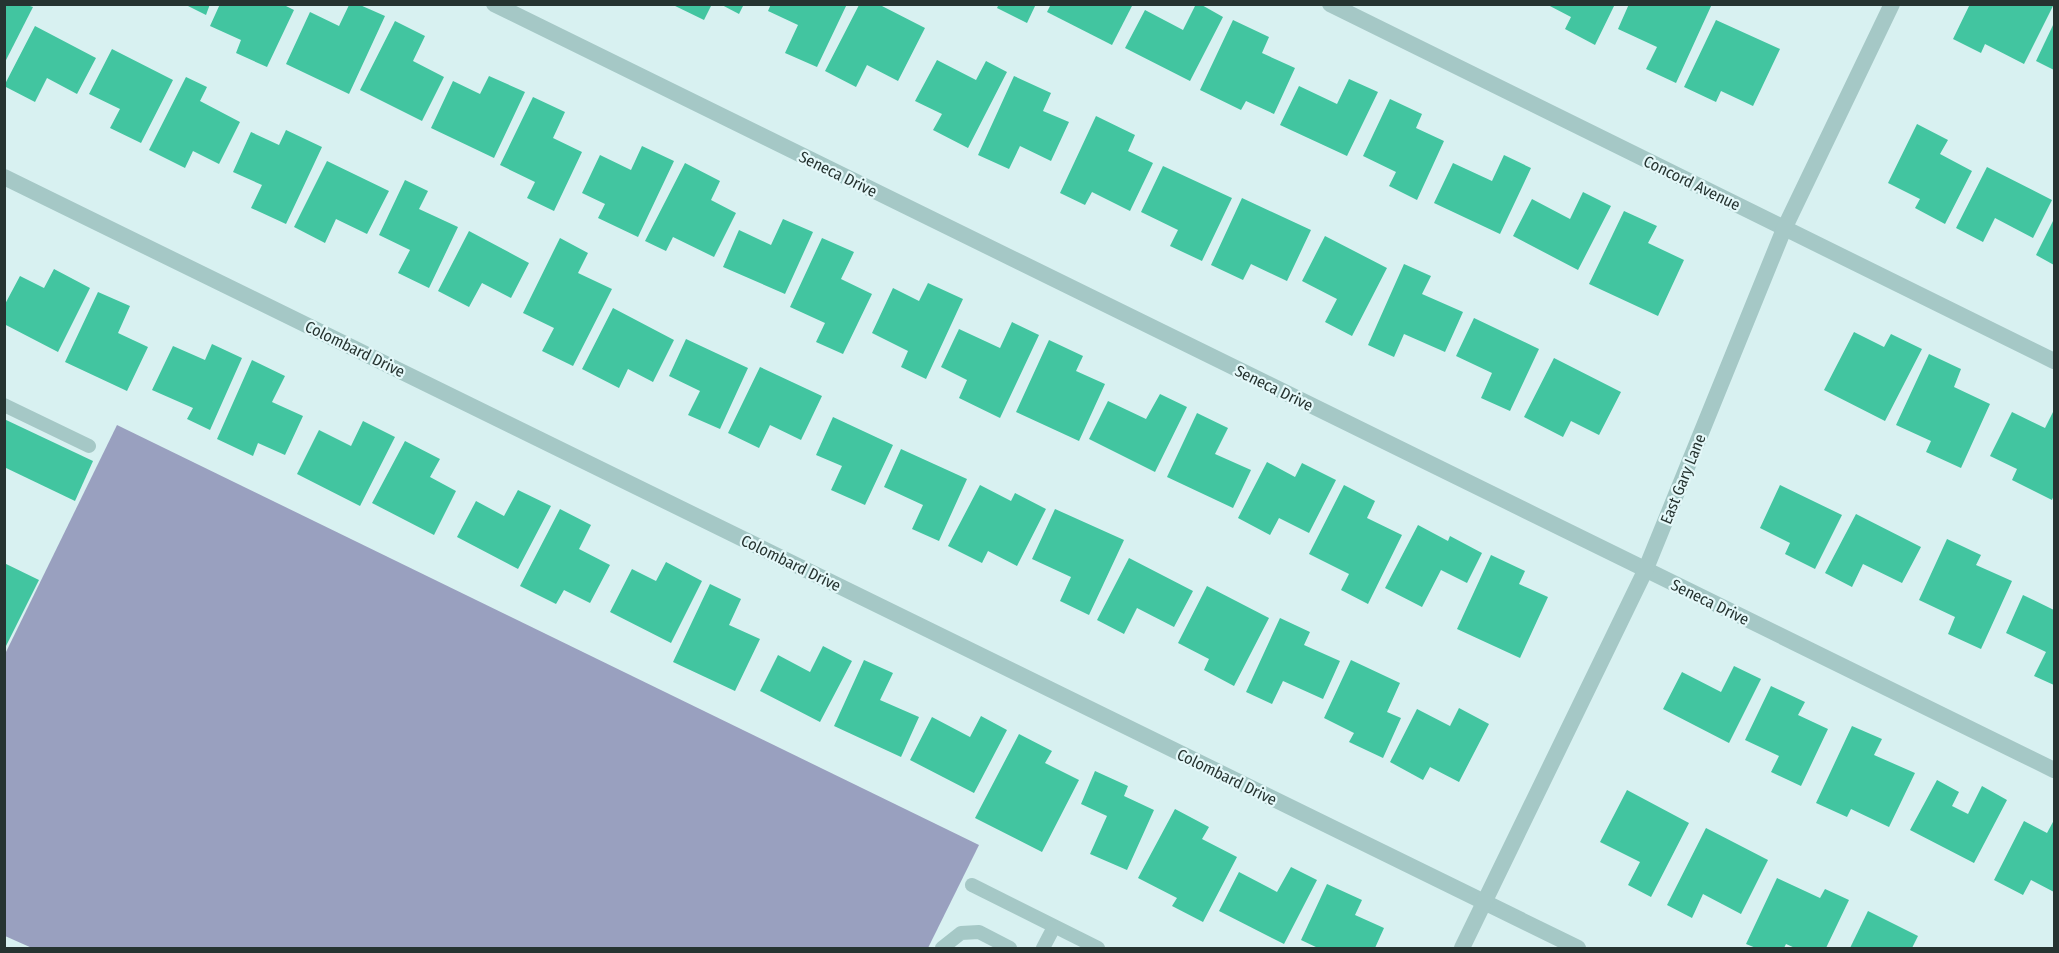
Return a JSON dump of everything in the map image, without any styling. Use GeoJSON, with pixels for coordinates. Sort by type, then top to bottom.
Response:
{"type":"FeatureCollection","features":[{"type":"Feature","properties":{"kind":"street","name":"Concord Avenue"},"geometry":{"type":"LineString","coordinates":[[1330,4],[2055,361]]}},
{"type":"Feature","properties":{"kind":"street","name":"East Gary Lane"},"geometry":{"type":"LineString","coordinates":[[1462,948],[1645,571],[1784,229],[1893,4]]}},
{"type":"Feature","properties":{"kind":"street","name":"Seneca Drive"},"geometry":{"type":"LineString","coordinates":[[500,6],[1645,571],[2055,770]]}},
{"type":"Feature","properties":{"kind":"street","name":"Colombard Drive"},"geometry":{"type":"LineString","coordinates":[[4,177],[1578,948]]}},
{"type":"Feature","properties":{"kind":"lane"},"geometry":{"type":"LineString","coordinates":[[4,405],[89,446]]}},
{"type":"Feature","properties":{"kind":"lane"},"geometry":{"type":"LineString","coordinates":[[972,885],[1098,948]]}},
{"type":"Feature","properties":{"kind":"lane"},"geometry":{"type":"LineString","coordinates":[[1043,948],[1054,927]]}},
{"type":"Feature","properties":{"kind":"lane"},"geometry":{"type":"LineString","coordinates":[[942,948],[961,933],[979,932],[1010,948]]}},
{"type":"Feature","properties":{"kind":"shaded area"},"geometry":{"type":"Polygon","coordinates":[[[117,425],[979,845],[928,948],[32,948],[5,936],[5,654],[117,425]]]}},
{"type":"Feature","properties":{"kind":"building"},"geometry":{"type":"Polygon","coordinates":[[[184,4],[210,4],[206,15],[184,4]]]}},
{"type":"Feature","properties":{"kind":"building"},"geometry":{"type":"Polygon","coordinates":[[[220,4],[282,4],[294,10],[267,67],[236,53],[241,40],[210,26],[220,4]]]}},
{"type":"Feature","properties":{"kind":"building"},"geometry":{"type":"Polygon","coordinates":[[[671,4],[712,4],[704,20],[671,4]]]}},
{"type":"Feature","properties":{"kind":"building"},"geometry":{"type":"Polygon","coordinates":[[[720,4],[744,4],[739,14],[720,4]]]}},
{"type":"Feature","properties":{"kind":"building"},"geometry":{"type":"Polygon","coordinates":[[[771,4],[847,4],[817,67],[785,53],[798,25],[768,11],[771,4]]]}},
{"type":"Feature","properties":{"kind":"building"},"geometry":{"type":"Polygon","coordinates":[[[999,4],[1036,4],[1027,23],[997,8],[999,4]]]}},
{"type":"Feature","properties":{"kind":"building"},"geometry":{"type":"Polygon","coordinates":[[[1051,4],[1133,4],[1112,45],[1047,12],[1051,4]]]}},
{"type":"Feature","properties":{"kind":"building"},"geometry":{"type":"Polygon","coordinates":[[[1196,4],[1223,17],[1190,81],[1125,48],[1145,10],[1183,30],[1196,4]]]}},
{"type":"Feature","properties":{"kind":"building"},"geometry":{"type":"Polygon","coordinates":[[[1546,4],[1615,4],[1595,45],[1565,29],[1571,17],[1546,4]]]}},
{"type":"Feature","properties":{"kind":"building"},"geometry":{"type":"Polygon","coordinates":[[[1629,4],[1712,4],[1676,83],[1646,69],[1657,47],[1618,29],[1629,4]]]}},
{"type":"Feature","properties":{"kind":"building"},"geometry":{"type":"Polygon","coordinates":[[[1970,4],[2054,4],[2024,64],[1985,44],[1981,53],[1953,39],[1970,4]]]}},
{"type":"Feature","properties":{"kind":"building"},"geometry":{"type":"Polygon","coordinates":[[[4,5],[33,7],[4,64],[4,5]]]}},
{"type":"Feature","properties":{"kind":"building"},"geometry":{"type":"Polygon","coordinates":[[[349,5],[360,5],[385,16],[349,94],[286,64],[310,12],[339,26],[349,5]]]}},
{"type":"Feature","properties":{"kind":"building"},"geometry":{"type":"Polygon","coordinates":[[[859,5],[880,5],[925,28],[898,81],[867,65],[856,87],[825,71],[859,5]]]}},
{"type":"Feature","properties":{"kind":"building"},"geometry":{"type":"Polygon","coordinates":[[[1233,20],[1269,37],[1262,53],[1295,68],[1274,114],[1246,101],[1241,110],[1200,90],[1233,20]]]}},
{"type":"Feature","properties":{"kind":"building"},"geometry":{"type":"Polygon","coordinates":[[[1716,20],[1780,49],[1753,106],[1721,91],[1716,102],[1684,87],[1716,20]]]}},
{"type":"Feature","properties":{"kind":"building"},"geometry":{"type":"Polygon","coordinates":[[[395,21],[425,36],[413,61],[444,77],[422,121],[360,90],[395,21]]]}},
{"type":"Feature","properties":{"kind":"building"},"geometry":{"type":"Polygon","coordinates":[[[2054,23],[2054,70],[2036,61],[2054,23]]]}},
{"type":"Feature","properties":{"kind":"building"},"geometry":{"type":"Polygon","coordinates":[[[35,26],[96,58],[77,94],[47,78],[35,102],[4,86],[35,26]]]}},
{"type":"Feature","properties":{"kind":"building"},"geometry":{"type":"Polygon","coordinates":[[[112,49],[173,80],[141,143],[110,128],[120,109],[89,94],[112,49]]]}},
{"type":"Feature","properties":{"kind":"building"},"geometry":{"type":"Polygon","coordinates":[[[937,60],[976,80],[986,61],[1007,72],[968,148],[933,130],[942,114],[915,101],[937,60]]]}},
{"type":"Feature","properties":{"kind":"building"},"geometry":{"type":"Polygon","coordinates":[[[489,76],[525,92],[494,158],[431,128],[453,81],[480,94],[489,76]]]}},
{"type":"Feature","properties":{"kind":"building"},"geometry":{"type":"Polygon","coordinates":[[[1014,76],[1051,93],[1043,111],[1069,122],[1051,161],[1020,146],[1009,169],[978,155],[1014,76]]]}},
{"type":"Feature","properties":{"kind":"building"},"geometry":{"type":"Polygon","coordinates":[[[186,77],[207,87],[200,101],[240,122],[219,164],[193,151],[185,168],[149,150],[186,77]]]}},
{"type":"Feature","properties":{"kind":"building"},"geometry":{"type":"Polygon","coordinates":[[[1349,79],[1378,92],[1347,156],[1280,125],[1299,86],[1337,104],[1349,79]]]}},
{"type":"Feature","properties":{"kind":"building"},"geometry":{"type":"Polygon","coordinates":[[[533,97],[565,112],[553,138],[582,152],[554,211],[527,198],[535,182],[500,165],[533,97]]]}},
{"type":"Feature","properties":{"kind":"building"},"geometry":{"type":"Polygon","coordinates":[[[1390,99],[1422,114],[1416,128],[1444,141],[1417,200],[1389,186],[1396,172],[1363,156],[1390,99]]]}},
{"type":"Feature","properties":{"kind":"building"},"geometry":{"type":"Polygon","coordinates":[[[1096,116],[1135,135],[1128,151],[1153,163],[1130,211],[1092,192],[1085,205],[1060,193],[1096,116]]]}},
{"type":"Feature","properties":{"kind":"building"},"geometry":{"type":"Polygon","coordinates":[[[1917,124],[1948,140],[1940,154],[1972,171],[1945,224],[1915,208],[1920,199],[1888,183],[1917,124]]]}},
{"type":"Feature","properties":{"kind":"building"},"geometry":{"type":"Polygon","coordinates":[[[286,130],[322,147],[286,224],[251,208],[262,185],[233,172],[251,132],[279,145],[286,130]]]}},
{"type":"Feature","properties":{"kind":"building"},"geometry":{"type":"Polygon","coordinates":[[[642,146],[674,161],[638,237],[598,218],[605,204],[582,193],[600,155],[631,170],[642,146]]]}},
{"type":"Feature","properties":{"kind":"building"},"geometry":{"type":"Polygon","coordinates":[[[1504,155],[1531,168],[1500,234],[1434,203],[1453,163],[1492,181],[1504,155]]]}},
{"type":"Feature","properties":{"kind":"building"},"geometry":{"type":"Polygon","coordinates":[[[327,161],[389,191],[367,234],[336,219],[325,243],[294,227],[327,161]]]}},
{"type":"Feature","properties":{"kind":"building"},"geometry":{"type":"Polygon","coordinates":[[[685,163],[720,181],[711,200],[736,213],[714,257],[673,237],[666,251],[645,241],[685,163]]]}},
{"type":"Feature","properties":{"kind":"building"},"geometry":{"type":"Polygon","coordinates":[[[1163,166],[1232,198],[1202,261],[1170,246],[1178,230],[1141,212],[1163,166]]]}},
{"type":"Feature","properties":{"kind":"building"},"geometry":{"type":"Polygon","coordinates":[[[1987,167],[2052,200],[2033,238],[1995,218],[1983,242],[1956,228],[1987,167]]]}},
{"type":"Feature","properties":{"kind":"building"},"geometry":{"type":"Polygon","coordinates":[[[405,180],[428,191],[419,209],[458,227],[429,288],[398,273],[410,250],[379,235],[405,180]]]}},
{"type":"Feature","properties":{"kind":"building"},"geometry":{"type":"Polygon","coordinates":[[[1583,192],[1611,206],[1578,270],[1513,236],[1532,199],[1570,219],[1583,192]]]}},
{"type":"Feature","properties":{"kind":"building"},"geometry":{"type":"Polygon","coordinates":[[[1242,198],[1311,230],[1287,281],[1251,264],[1243,280],[1211,265],[1242,198]]]}},
{"type":"Feature","properties":{"kind":"building"},"geometry":{"type":"Polygon","coordinates":[[[1624,211],[1657,226],[1648,243],[1684,260],[1658,316],[1589,284],[1624,211]]]}},
{"type":"Feature","properties":{"kind":"building"},"geometry":{"type":"Polygon","coordinates":[[[783,219],[813,232],[785,294],[723,267],[739,230],[771,245],[783,219]]]}},
{"type":"Feature","properties":{"kind":"building"},"geometry":{"type":"Polygon","coordinates":[[[2054,219],[2054,265],[2036,255],[2054,219]]]}},
{"type":"Feature","properties":{"kind":"building"},"geometry":{"type":"Polygon","coordinates":[[[469,231],[529,263],[511,298],[482,283],[469,307],[438,291],[469,231]]]}},
{"type":"Feature","properties":{"kind":"building"},"geometry":{"type":"Polygon","coordinates":[[[1325,236],[1387,268],[1352,336],[1325,322],[1337,299],[1302,281],[1325,236]]]}},
{"type":"Feature","properties":{"kind":"building"},"geometry":{"type":"Polygon","coordinates":[[[560,238],[588,253],[578,273],[612,289],[573,366],[542,351],[554,328],[523,313],[560,238]]]}},
{"type":"Feature","properties":{"kind":"building"},"geometry":{"type":"Polygon","coordinates":[[[822,238],[854,252],[841,279],[872,294],[843,354],[816,342],[825,323],[790,307],[822,238]]]}},
{"type":"Feature","properties":{"kind":"building"},"geometry":{"type":"Polygon","coordinates":[[[1404,264],[1431,276],[1422,294],[1463,312],[1445,352],[1404,334],[1394,357],[1368,345],[1404,264]]]}},
{"type":"Feature","properties":{"kind":"building"},"geometry":{"type":"Polygon","coordinates":[[[54,269],[90,288],[58,352],[4,324],[4,306],[20,276],[44,288],[54,269]]]}},
{"type":"Feature","properties":{"kind":"building"},"geometry":{"type":"Polygon","coordinates":[[[928,283],[963,299],[926,379],[901,367],[908,351],[872,333],[893,288],[919,301],[928,283]]]}},
{"type":"Feature","properties":{"kind":"building"},"geometry":{"type":"Polygon","coordinates":[[[98,292],[130,306],[118,333],[148,347],[127,391],[65,362],[98,292]]]}},
{"type":"Feature","properties":{"kind":"building"},"geometry":{"type":"Polygon","coordinates":[[[613,308],[674,340],[653,382],[628,369],[619,388],[582,369],[613,308]]]}},
{"type":"Feature","properties":{"kind":"building"},"geometry":{"type":"Polygon","coordinates":[[[1474,318],[1539,349],[1510,411],[1481,398],[1492,373],[1456,356],[1474,318]]]}},
{"type":"Feature","properties":{"kind":"building"},"geometry":{"type":"Polygon","coordinates":[[[1012,322],[1039,335],[1000,418],[959,398],[967,380],[941,367],[959,329],[1000,348],[1012,322]]]}},
{"type":"Feature","properties":{"kind":"building"},"geometry":{"type":"Polygon","coordinates":[[[1854,332],[1884,347],[1891,334],[1922,349],[1885,421],[1824,390],[1854,332]]]}},
{"type":"Feature","properties":{"kind":"building"},"geometry":{"type":"Polygon","coordinates":[[[686,339],[748,368],[720,429],[688,415],[700,391],[669,376],[686,339]]]}},
{"type":"Feature","properties":{"kind":"building"},"geometry":{"type":"Polygon","coordinates":[[[1049,340],[1083,356],[1076,371],[1105,384],[1079,441],[1016,412],[1049,340]]]}},
{"type":"Feature","properties":{"kind":"building"},"geometry":{"type":"Polygon","coordinates":[[[212,344],[242,358],[210,430],[187,419],[193,408],[152,390],[173,346],[205,360],[212,344]]]}},
{"type":"Feature","properties":{"kind":"building"},"geometry":{"type":"Polygon","coordinates":[[[1929,354],[1961,369],[1954,387],[1990,404],[1961,468],[1926,452],[1931,441],[1896,425],[1929,354]]]}},
{"type":"Feature","properties":{"kind":"building"},"geometry":{"type":"Polygon","coordinates":[[[1554,358],[1621,392],[1599,435],[1571,421],[1563,437],[1524,417],[1554,358]]]}},
{"type":"Feature","properties":{"kind":"building"},"geometry":{"type":"Polygon","coordinates":[[[252,360],[285,376],[272,402],[303,416],[285,455],[258,443],[253,456],[217,439],[252,360]]]}},
{"type":"Feature","properties":{"kind":"building"},"geometry":{"type":"Polygon","coordinates":[[[760,367],[822,396],[801,440],[770,425],[759,448],[728,433],[760,367]]]}},
{"type":"Feature","properties":{"kind":"building"},"geometry":{"type":"Polygon","coordinates":[[[1160,394],[1187,407],[1155,472],[1089,439],[1108,401],[1146,419],[1160,394]]]}},
{"type":"Feature","properties":{"kind":"building"},"geometry":{"type":"Polygon","coordinates":[[[2054,410],[2054,495],[2052,500],[2012,480],[2017,469],[1990,456],[2012,412],[2045,428],[2054,410]]]}},
{"type":"Feature","properties":{"kind":"building"},"geometry":{"type":"Polygon","coordinates":[[[1197,413],[1228,428],[1215,454],[1251,470],[1233,508],[1167,477],[1197,413]]]}},
{"type":"Feature","properties":{"kind":"building"},"geometry":{"type":"Polygon","coordinates":[[[833,417],[893,445],[865,505],[831,490],[842,466],[816,455],[833,417]]]}},
{"type":"Feature","properties":{"kind":"building"},"geometry":{"type":"Polygon","coordinates":[[[4,419],[93,461],[75,501],[4,467],[4,419]]]}},
{"type":"Feature","properties":{"kind":"building"},"geometry":{"type":"Polygon","coordinates":[[[363,421],[395,437],[360,506],[297,474],[319,430],[351,446],[363,421]]]}},
{"type":"Feature","properties":{"kind":"building"},"geometry":{"type":"Polygon","coordinates":[[[405,441],[440,459],[430,477],[456,491],[434,535],[372,503],[405,441]]]}},
{"type":"Feature","properties":{"kind":"building"},"geometry":{"type":"Polygon","coordinates":[[[901,449],[967,479],[939,541],[912,529],[923,505],[884,487],[901,449]]]}},
{"type":"Feature","properties":{"kind":"building"},"geometry":{"type":"Polygon","coordinates":[[[1267,462],[1295,477],[1302,463],[1336,480],[1309,533],[1279,518],[1270,535],[1238,518],[1267,462]]]}},
{"type":"Feature","properties":{"kind":"building"},"geometry":{"type":"Polygon","coordinates":[[[980,485],[1011,501],[1015,493],[1046,509],[1017,566],[988,551],[982,563],[948,546],[980,485]]]}},
{"type":"Feature","properties":{"kind":"building"},"geometry":{"type":"Polygon","coordinates":[[[1344,485],[1375,501],[1367,518],[1402,535],[1368,604],[1341,590],[1349,574],[1309,554],[1344,485]]]}},
{"type":"Feature","properties":{"kind":"building"},"geometry":{"type":"Polygon","coordinates":[[[1780,485],[1842,515],[1815,569],[1785,554],[1790,543],[1760,528],[1780,485]]]}},
{"type":"Feature","properties":{"kind":"building"},"geometry":{"type":"Polygon","coordinates":[[[518,490],[551,506],[518,569],[457,537],[476,501],[504,516],[518,490]]]}},
{"type":"Feature","properties":{"kind":"building"},"geometry":{"type":"Polygon","coordinates":[[[560,509],[591,525],[579,549],[610,565],[590,603],[564,590],[556,604],[520,586],[560,509]]]}},
{"type":"Feature","properties":{"kind":"building"},"geometry":{"type":"Polygon","coordinates":[[[1055,509],[1124,540],[1089,615],[1060,601],[1071,577],[1032,559],[1055,509]]]}},
{"type":"Feature","properties":{"kind":"building"},"geometry":{"type":"Polygon","coordinates":[[[1856,514],[1921,547],[1902,583],[1863,564],[1852,587],[1825,573],[1856,514]]]}},
{"type":"Feature","properties":{"kind":"building"},"geometry":{"type":"Polygon","coordinates":[[[1418,525],[1448,541],[1450,536],[1482,553],[1467,583],[1441,570],[1422,607],[1385,588],[1418,525]]]}},
{"type":"Feature","properties":{"kind":"building"},"geometry":{"type":"Polygon","coordinates":[[[1947,539],[1981,555],[1976,565],[2012,581],[1981,649],[1948,634],[1955,617],[1919,600],[1947,539]]]}},
{"type":"Feature","properties":{"kind":"building"},"geometry":{"type":"Polygon","coordinates":[[[1491,555],[1525,571],[1519,584],[1548,597],[1520,658],[1457,629],[1491,555]]]}},
{"type":"Feature","properties":{"kind":"building"},"geometry":{"type":"Polygon","coordinates":[[[1129,558],[1193,591],[1174,627],[1137,608],[1124,634],[1097,620],[1129,558]]]}},
{"type":"Feature","properties":{"kind":"building"},"geometry":{"type":"Polygon","coordinates":[[[666,562],[702,581],[671,643],[610,612],[632,569],[656,581],[666,562]]]}},
{"type":"Feature","properties":{"kind":"building"},"geometry":{"type":"Polygon","coordinates":[[[4,563],[39,580],[4,650],[4,563]]]}},
{"type":"Feature","properties":{"kind":"building"},"geometry":{"type":"Polygon","coordinates":[[[710,584],[741,599],[729,625],[760,639],[735,691],[673,662],[710,584]]]}},
{"type":"Feature","properties":{"kind":"building"},"geometry":{"type":"Polygon","coordinates":[[[1207,586],[1269,618],[1234,686],[1204,670],[1209,659],[1178,643],[1207,586]]]}},
{"type":"Feature","properties":{"kind":"building"},"geometry":{"type":"Polygon","coordinates":[[[2023,595],[2054,610],[2054,685],[2034,676],[2046,652],[2006,633],[2023,595]]]}},
{"type":"Feature","properties":{"kind":"building"},"geometry":{"type":"Polygon","coordinates":[[[1280,618],[1310,632],[1304,645],[1340,661],[1323,699],[1283,681],[1272,704],[1246,692],[1280,618]]]}},
{"type":"Feature","properties":{"kind":"building"},"geometry":{"type":"Polygon","coordinates":[[[823,646],[852,661],[820,722],[760,691],[778,655],[810,672],[823,646]]]}},
{"type":"Feature","properties":{"kind":"building"},"geometry":{"type":"Polygon","coordinates":[[[864,660],[893,673],[880,700],[919,717],[901,757],[834,726],[864,660]]]}},
{"type":"Feature","properties":{"kind":"building"},"geometry":{"type":"Polygon","coordinates":[[[1351,660],[1400,683],[1387,712],[1401,718],[1383,758],[1349,742],[1354,733],[1324,718],[1351,660]]]}},
{"type":"Feature","properties":{"kind":"building"},"geometry":{"type":"Polygon","coordinates":[[[1734,666],[1761,679],[1729,743],[1663,709],[1682,672],[1721,692],[1734,666]]]}},
{"type":"Feature","properties":{"kind":"building"},"geometry":{"type":"Polygon","coordinates":[[[1771,686],[1805,702],[1798,715],[1828,729],[1801,786],[1771,772],[1779,756],[1745,740],[1771,686]]]}},
{"type":"Feature","properties":{"kind":"building"},"geometry":{"type":"Polygon","coordinates":[[[1459,708],[1489,724],[1459,782],[1430,767],[1423,780],[1390,762],[1417,709],[1450,726],[1459,708]]]}},
{"type":"Feature","properties":{"kind":"building"},"geometry":{"type":"Polygon","coordinates":[[[981,716],[1007,730],[974,793],[910,760],[932,717],[970,737],[981,716]]]}},
{"type":"Feature","properties":{"kind":"building"},"geometry":{"type":"Polygon","coordinates":[[[1852,726],[1882,739],[1874,755],[1915,773],[1889,827],[1851,809],[1847,817],[1816,803],[1852,726]]]}},
{"type":"Feature","properties":{"kind":"building"},"geometry":{"type":"Polygon","coordinates":[[[1019,734],[1052,751],[1045,763],[1079,780],[1042,852],[975,818],[1019,734]]]}},
{"type":"Feature","properties":{"kind":"building"},"geometry":{"type":"Polygon","coordinates":[[[1095,771],[1128,786],[1124,796],[1154,810],[1127,870],[1090,854],[1107,816],[1081,804],[1095,771]]]}},
{"type":"Feature","properties":{"kind":"building"},"geometry":{"type":"Polygon","coordinates":[[[1937,780],[1959,792],[1952,806],[1968,814],[1982,786],[2007,800],[1974,863],[1910,830],[1937,780]]]}},
{"type":"Feature","properties":{"kind":"building"},"geometry":{"type":"Polygon","coordinates":[[[1627,790],[1689,823],[1651,897],[1628,885],[1640,862],[1600,842],[1627,790]]]}},
{"type":"Feature","properties":{"kind":"building"},"geometry":{"type":"Polygon","coordinates":[[[1175,809],[1209,827],[1202,839],[1237,857],[1203,922],[1172,906],[1177,898],[1138,878],[1175,809]]]}},
{"type":"Feature","properties":{"kind":"building"},"geometry":{"type":"Polygon","coordinates":[[[2054,820],[2054,892],[2031,880],[2023,895],[1994,880],[2024,821],[2047,833],[2054,820]]]}},
{"type":"Feature","properties":{"kind":"building"},"geometry":{"type":"Polygon","coordinates":[[[1706,828],[1768,860],[1741,914],[1703,894],[1692,918],[1667,905],[1706,828]]]}},
{"type":"Feature","properties":{"kind":"building"},"geometry":{"type":"Polygon","coordinates":[[[1291,867],[1317,880],[1284,944],[1219,911],[1239,872],[1277,892],[1291,867]]]}},
{"type":"Feature","properties":{"kind":"building"},"geometry":{"type":"Polygon","coordinates":[[[1777,878],[1820,898],[1825,889],[1849,900],[1826,948],[1795,948],[1786,944],[1784,948],[1756,948],[1746,944],[1777,878]]]}},
{"type":"Feature","properties":{"kind":"building"},"geometry":{"type":"Polygon","coordinates":[[[1327,884],[1362,900],[1355,915],[1384,928],[1375,948],[1318,948],[1301,940],[1327,884]]]}},
{"type":"Feature","properties":{"kind":"building"},"geometry":{"type":"Polygon","coordinates":[[[1868,911],[1918,936],[1912,948],[1850,948],[1868,911]]]}}]}
